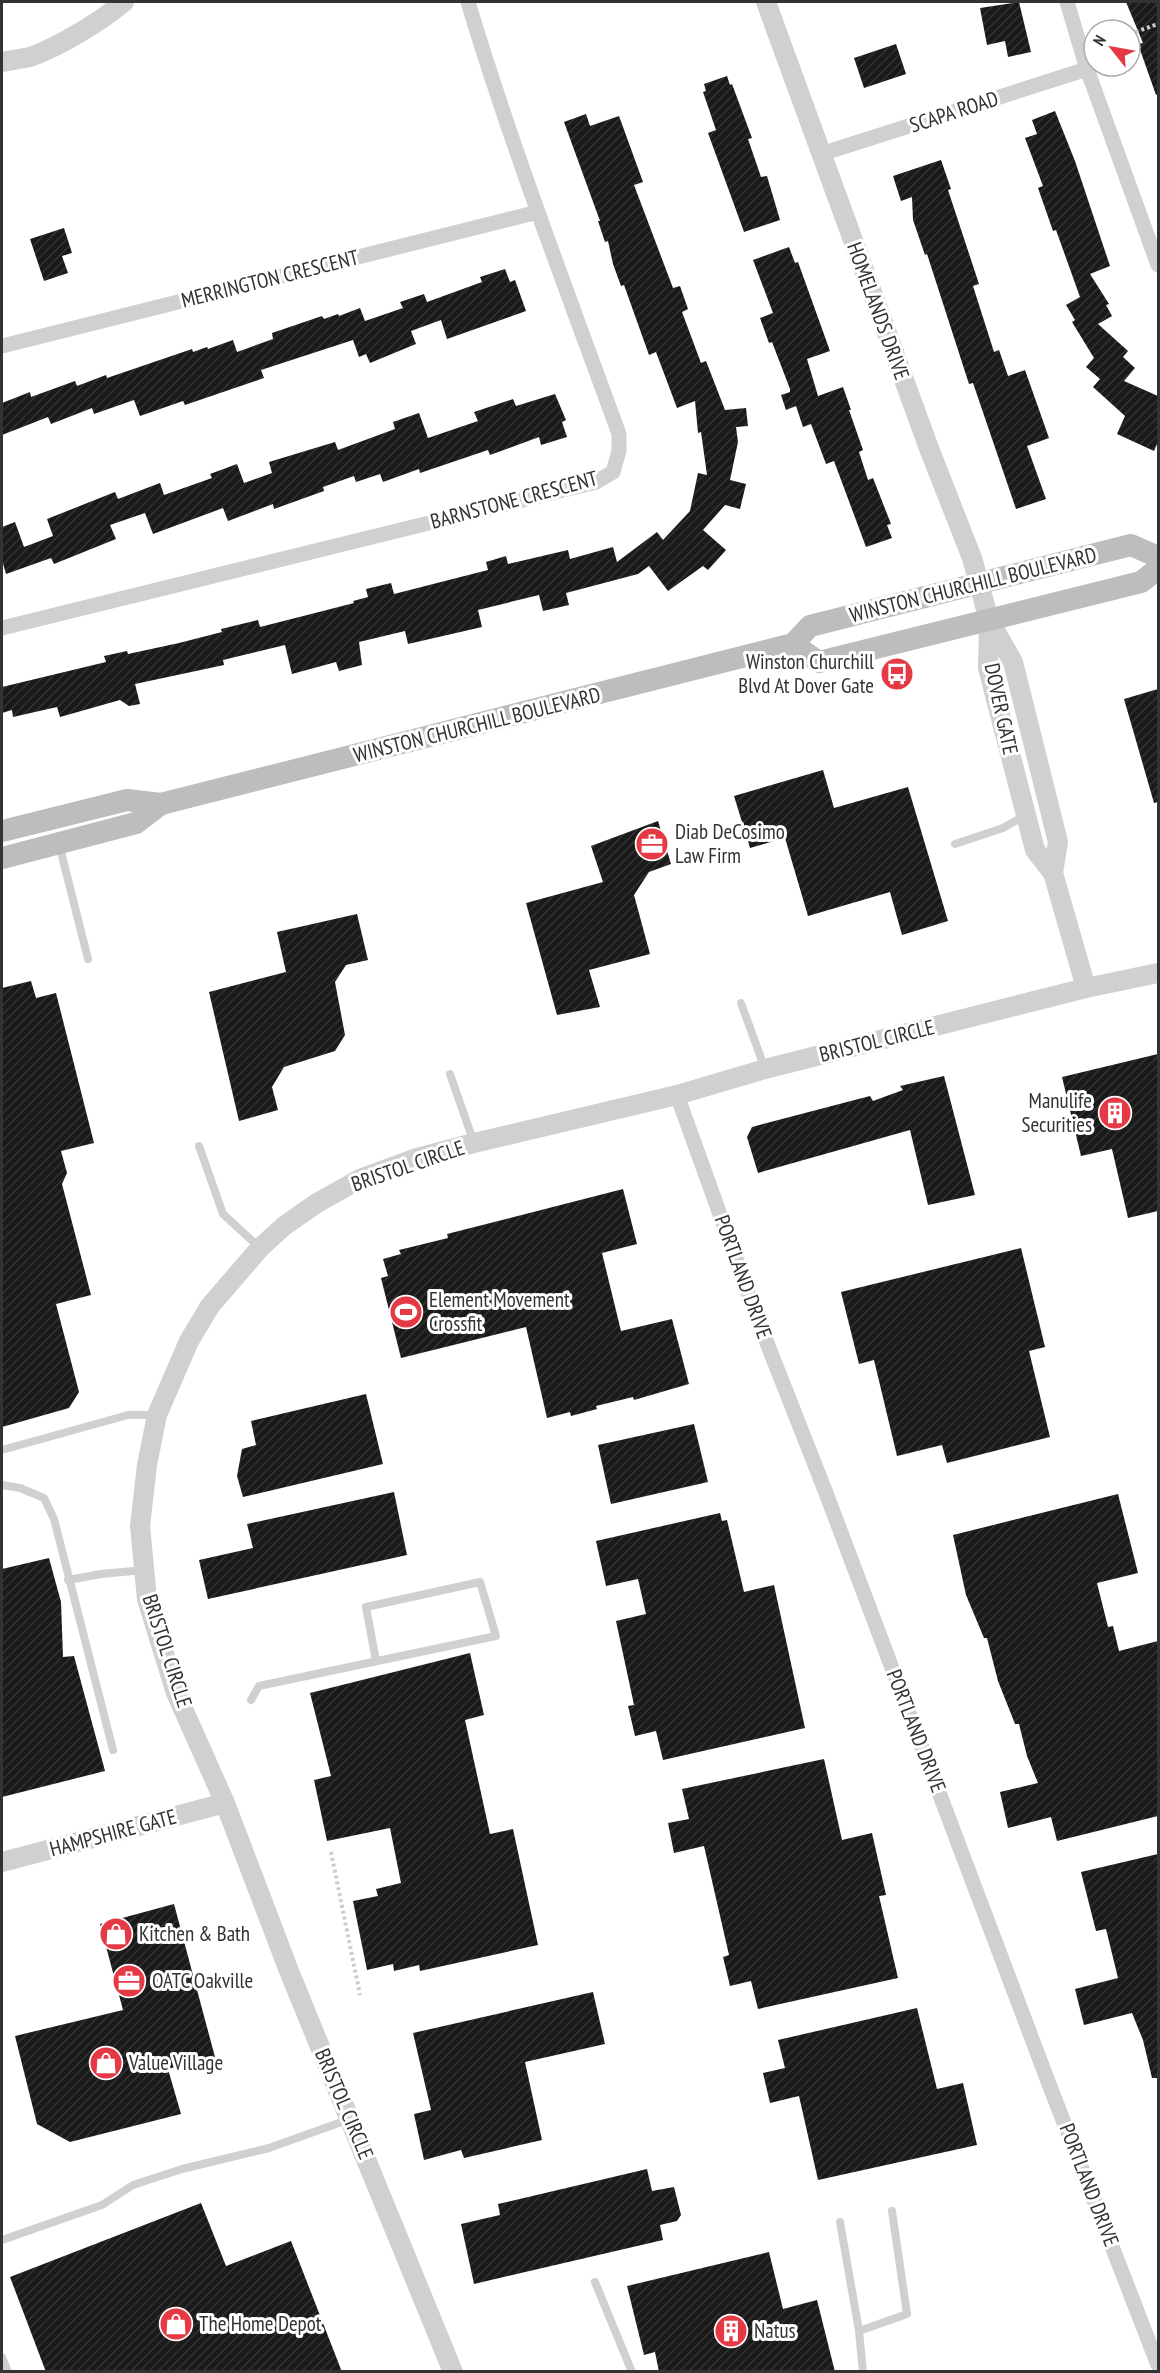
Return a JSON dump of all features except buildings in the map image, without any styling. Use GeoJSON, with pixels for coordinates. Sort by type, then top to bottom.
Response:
{"type":"FeatureCollection","features":[{"type":"Feature","properties":{"kind":"main road","name":"WINSTON CHURCHILL BOULEVARD"},"geometry":{"type":"LineString","coordinates":[[2,831],[127,800],[161,804],[793,645],[810,626],[1131,545],[1158,557]]}},
{"type":"Feature","properties":{"kind":"main road","name":"WINSTON CHURCHILL BOULEVARD"},"geometry":{"type":"LineString","coordinates":[[793,645],[819,662],[1141,582],[1158,569]]}},
{"type":"Feature","properties":{"kind":"main road","name":"WINSTON CHURCHILL BOULEVARD"},"geometry":{"type":"LineString","coordinates":[[2,858],[136,823],[161,804]]}},
{"type":"Feature","properties":{"kind":"street"},"geometry":{"type":"LineString","coordinates":[[2,62],[30,57],[102,20],[124,2]]}},
{"type":"Feature","properties":{"kind":"street","name":"BARNSTONE CRESCENT"},"geometry":{"type":"LineString","coordinates":[[2,628],[596,482],[613,472],[619,451],[619,434],[538,212],[468,2]]}},
{"type":"Feature","properties":{"kind":"street","name":"HOMELANDS DRIVE"},"geometry":{"type":"LineString","coordinates":[[766,2],[930,451],[972,558],[989,620]]}},
{"type":"Feature","properties":{"kind":"street"},"geometry":{"type":"LineString","coordinates":[[1067,2],[1082,52]]}},
{"type":"Feature","properties":{"kind":"street","name":"SCAPA ROAD"},"geometry":{"type":"LineString","coordinates":[[821,154],[1082,71]]}},
{"type":"Feature","properties":{"kind":"street"},"geometry":{"type":"LineString","coordinates":[[1090,78],[1158,265]]}},
{"type":"Feature","properties":{"kind":"street","name":"MERRINGTON CRESCENT"},"geometry":{"type":"LineString","coordinates":[[2,346],[538,212]]}},
{"type":"Feature","properties":{"kind":"street","name":"DOVER GATE"},"geometry":{"type":"LineString","coordinates":[[989,620],[988,668],[1035,850],[1053,873],[1086,988]]}},
{"type":"Feature","properties":{"kind":"street","name":"DOVER GATE"},"geometry":{"type":"LineString","coordinates":[[989,620],[1013,662],[1016,673],[1058,842],[1053,873]]}},
{"type":"Feature","properties":{"kind":"street","name":"BRISTOL CIRCLE"},"geometry":{"type":"LineString","coordinates":[[453,2372],[289,1971],[225,1803],[176,1694],[147,1599],[140,1526],[147,1465],[157,1415],[189,1341],[210,1306],[260,1248],[284,1226],[317,1203],[360,1179],[417,1158],[474,1143],[677,1095],[765,1069],[1086,988],[1158,973]]}},
{"type":"Feature","properties":{"kind":"street","name":"PORTLAND DRIVE"},"geometry":{"type":"LineString","coordinates":[[677,1095],[758,1320],[1158,2365]]}},
{"type":"Feature","properties":{"kind":"street","name":"HAMPSHIRE GATE"},"geometry":{"type":"LineString","coordinates":[[2,1862],[225,1803]]}},
{"type":"Feature","properties":{"kind":"lane"},"geometry":{"type":"LineString","coordinates":[[955,844],[1003,828],[1026,815]]}},
{"type":"Feature","properties":{"kind":"lane"},"geometry":{"type":"LineString","coordinates":[[59,843],[88,959]]}},
{"type":"Feature","properties":{"kind":"lane"},"geometry":{"type":"LineString","coordinates":[[741,1003],[765,1069]]}},
{"type":"Feature","properties":{"kind":"lane"},"geometry":{"type":"LineString","coordinates":[[450,1074],[474,1143]]}},
{"type":"Feature","properties":{"kind":"lane"},"geometry":{"type":"LineString","coordinates":[[199,1146],[224,1214],[260,1248]]}},
{"type":"Feature","properties":{"kind":"lane"},"geometry":{"type":"LineString","coordinates":[[2,1450],[128,1415],[157,1415]]}},
{"type":"Feature","properties":{"kind":"lane"},"geometry":{"type":"LineString","coordinates":[[2,1485],[20,1488],[44,1498],[54,1519],[113,1750]]}},
{"type":"Feature","properties":{"kind":"lane"},"geometry":{"type":"LineString","coordinates":[[68,1580],[144,1570]]}},
{"type":"Feature","properties":{"kind":"lane"},"geometry":{"type":"LineString","coordinates":[[250,1700],[259,1686],[496,1636],[480,1582],[366,1607],[376,1661]]}},
{"type":"Feature","properties":{"kind":"lane"},"geometry":{"type":"LineString","coordinates":[[2,2240],[102,2205],[133,2185],[182,2169],[269,2148],[351,2119]]}},
{"type":"Feature","properties":{"kind":"lane"},"geometry":{"type":"LineString","coordinates":[[859,2331],[907,2314],[892,2211]]}},
{"type":"Feature","properties":{"kind":"lane"},"geometry":{"type":"LineString","coordinates":[[840,2222],[859,2331],[863,2372]]}},
{"type":"Feature","properties":{"kind":"lane"},"geometry":{"type":"LineString","coordinates":[[595,2282],[632,2372]]}},
{"type":"Feature","properties":{"kind":"lane"},"geometry":{"type":"LineString","coordinates":[[2,2357],[8,2372]]}},
{"type":"Feature","properties":{"kind":"path"},"geometry":{"type":"LineString","coordinates":[[1142,30],[1158,24]]}},
{"type":"Feature","properties":{"kind":"path"},"geometry":{"type":"LineString","coordinates":[[330,1852],[360,1995]]}},
{"type":"Feature","properties":{"kind":"place","name":"Winston Churchill Blvd At Dover Gate"},"geometry":{"type":"Point","coordinates":[897,674]}},
{"type":"Feature","properties":{"kind":"place","name":"Diab DeCosimo Law Firm"},"geometry":{"type":"Point","coordinates":[652,844]}},
{"type":"Feature","properties":{"kind":"place","name":"Manulife Securities"},"geometry":{"type":"Point","coordinates":[1115,1113]}},
{"type":"Feature","properties":{"kind":"place","name":"Element Movement Crossfit"},"geometry":{"type":"Point","coordinates":[406,1312]}},
{"type":"Feature","properties":{"kind":"place","name":"Kitchen & Bath"},"geometry":{"type":"Point","coordinates":[116,1934]}},
{"type":"Feature","properties":{"kind":"place","name":"OATC Oakville"},"geometry":{"type":"Point","coordinates":[129,1981]}},
{"type":"Feature","properties":{"kind":"place","name":"Value Village"},"geometry":{"type":"Point","coordinates":[106,2063]}},
{"type":"Feature","properties":{"kind":"place","name":"The Home Depot"},"geometry":{"type":"Point","coordinates":[176,2324]}},
{"type":"Feature","properties":{"kind":"place","name":"Natus"},"geometry":{"type":"Point","coordinates":[731,2331]}}]}
